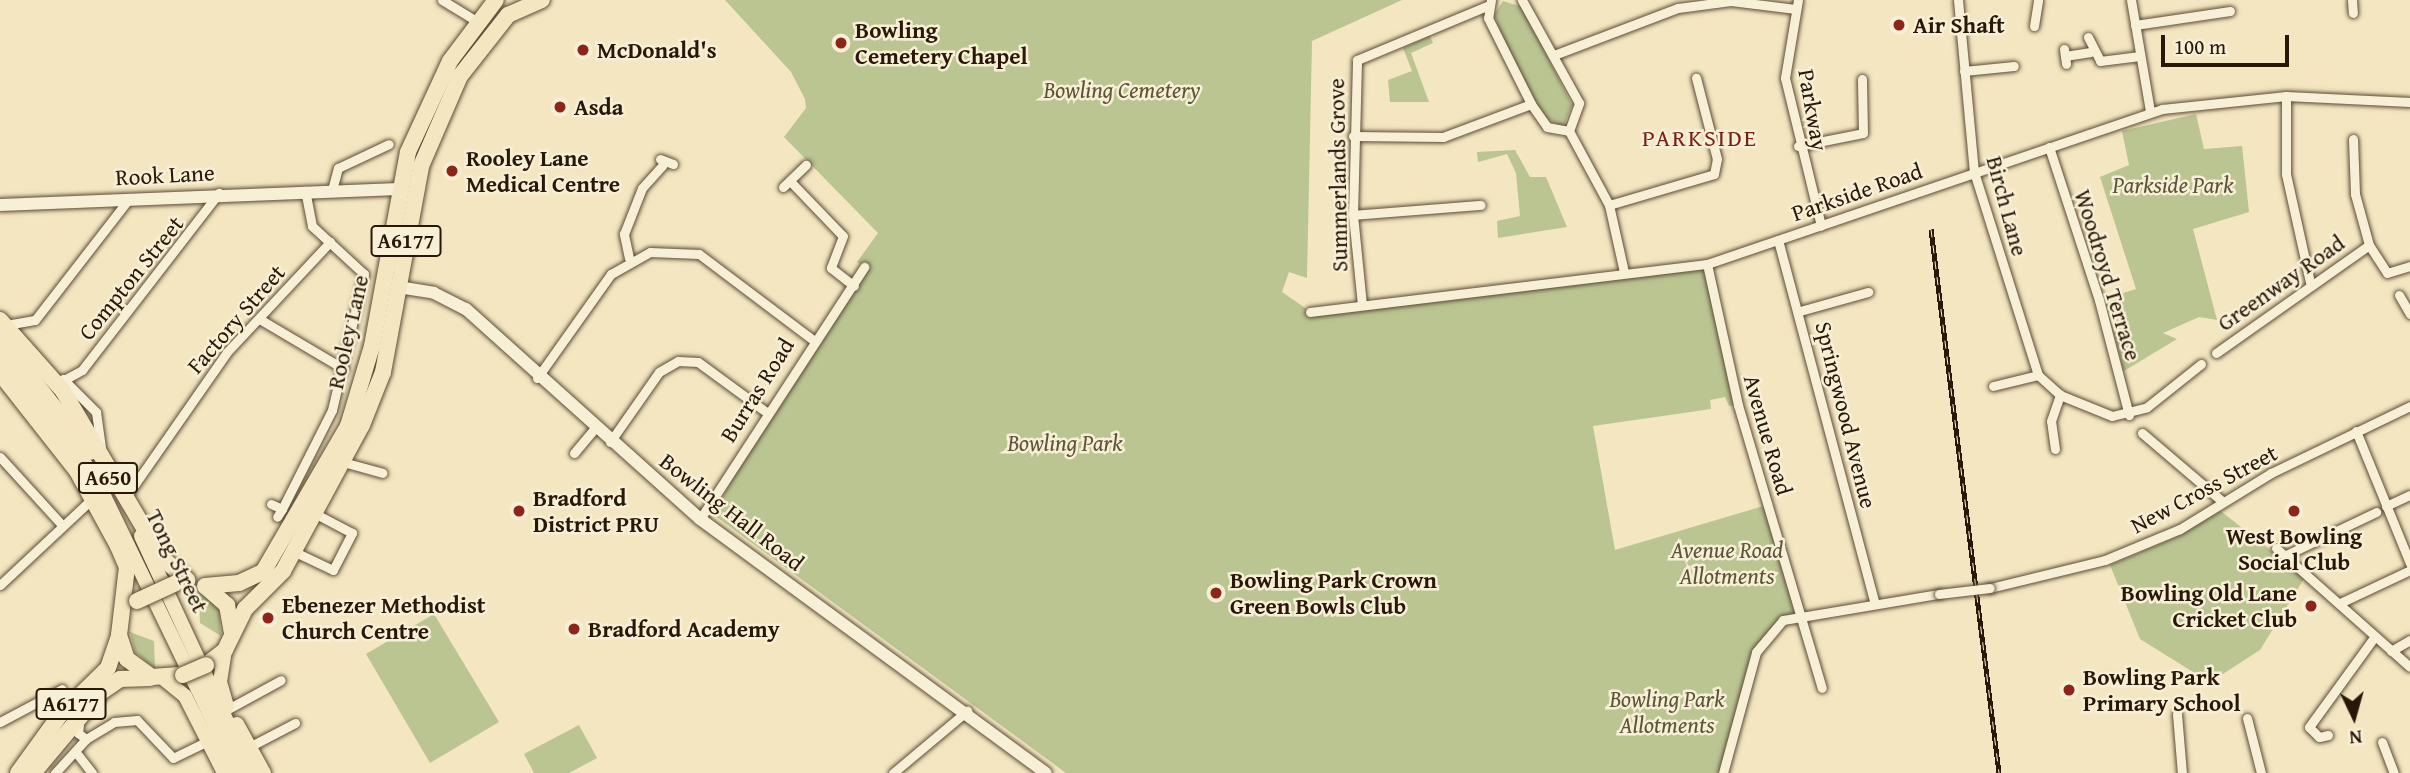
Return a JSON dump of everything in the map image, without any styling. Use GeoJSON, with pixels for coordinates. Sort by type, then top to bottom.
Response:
{"type":"FeatureCollection","features":[{"type":"Feature","properties":{"kind":"highway","name":"Rooley Lane"},"geometry":{"type":"LineString","coordinates":[[205,586],[239,583],[263,572],[348,426],[372,346],[399,189],[419,124],[478,22],[496,0]]}},
{"type":"Feature","properties":{"kind":"highway","name":"Rooley Lane"},"geometry":{"type":"LineString","coordinates":[[228,644],[245,609],[295,552],[344,462],[383,372],[421,166],[460,76],[508,15],[542,0]]}},
{"type":"Feature","properties":{"kind":"highway"},"geometry":{"type":"LineString","coordinates":[[2,326],[58,378],[128,494],[161,558],[182,582]]}},
{"type":"Feature","properties":{"kind":"highway"},"geometry":{"type":"LineString","coordinates":[[0,373],[92,499],[127,567],[122,615],[120,635],[133,666],[162,678],[183,675],[206,665],[228,644],[227,605],[205,586],[182,582],[137,601],[122,615]]}},
{"type":"Feature","properties":{"kind":"highway","name":"A6177"},"geometry":{"type":"LineString","coordinates":[[18,773],[60,715],[108,668],[120,635]]}},
{"type":"Feature","properties":{"kind":"highway","name":"A6177"},"geometry":{"type":"LineString","coordinates":[[33,773],[101,692],[120,680],[162,678]]}},
{"type":"Feature","properties":{"kind":"main road","name":"Tong Street"},"geometry":{"type":"LineString","coordinates":[[2,326],[121,500],[181,640]]}},
{"type":"Feature","properties":{"kind":"main road","name":"Tong Street"},"geometry":{"type":"LineString","coordinates":[[0,354],[95,477],[181,640]]}},
{"type":"Feature","properties":{"kind":"main road","name":"A650"},"geometry":{"type":"LineString","coordinates":[[181,640],[238,773]]}},
{"type":"Feature","properties":{"kind":"main road","name":"A650"},"geometry":{"type":"LineString","coordinates":[[181,640],[251,773]]}},
{"type":"Feature","properties":{"kind":"main road"},"geometry":{"type":"LineString","coordinates":[[228,644],[219,682],[228,709],[264,773]]}},
{"type":"Feature","properties":{"kind":"main road"},"geometry":{"type":"LineString","coordinates":[[162,678],[185,696],[225,773]]}},
{"type":"Feature","properties":{"kind":"street"},"geometry":{"type":"LineString","coordinates":[[442,0],[478,22]]}},
{"type":"Feature","properties":{"kind":"street"},"geometry":{"type":"LineString","coordinates":[[1522,0],[1579,103],[1569,131],[1609,205],[1624,272]]}},
{"type":"Feature","properties":{"kind":"street","name":"Birch Lane"},"geometry":{"type":"LineString","coordinates":[[1958,0],[1974,173],[2038,374],[2060,395],[2112,416],[2129,415]]}},
{"type":"Feature","properties":{"kind":"street"},"geometry":{"type":"LineString","coordinates":[[2034,26],[2038,17],[2038,0]]}},
{"type":"Feature","properties":{"kind":"street"},"geometry":{"type":"LineString","coordinates":[[2131,0],[2150,111]]}},
{"type":"Feature","properties":{"kind":"street"},"geometry":{"type":"LineString","coordinates":[[2352,0],[2353,13]]}},
{"type":"Feature","properties":{"kind":"street"},"geometry":{"type":"LineString","coordinates":[[1554,55],[1625,23],[1677,4],[1731,1],[1797,5]]}},
{"type":"Feature","properties":{"kind":"street"},"geometry":{"type":"LineString","coordinates":[[1489,3],[1531,104],[1547,127],[1569,131]]}},
{"type":"Feature","properties":{"kind":"street","name":"Summerlands Grove"},"geometry":{"type":"LineString","coordinates":[[1362,305],[1353,215],[1357,60],[1489,3]]}},
{"type":"Feature","properties":{"kind":"street","name":"Parkway"},"geometry":{"type":"LineString","coordinates":[[1797,5],[1784,78],[1798,146],[1821,226]]}},
{"type":"Feature","properties":{"kind":"street"},"geometry":{"type":"LineString","coordinates":[[2135,26],[2230,11]]}},
{"type":"Feature","properties":{"kind":"street"},"geometry":{"type":"LineString","coordinates":[[2088,37],[2091,52],[2101,61],[2140,56]]}},
{"type":"Feature","properties":{"kind":"street"},"geometry":{"type":"LineString","coordinates":[[2065,56],[2091,52]]}},
{"type":"Feature","properties":{"kind":"street"},"geometry":{"type":"LineString","coordinates":[[1964,71],[2014,66]]}},
{"type":"Feature","properties":{"kind":"street"},"geometry":{"type":"LineString","coordinates":[[1609,205],[1714,174],[1717,159],[1696,78]]}},
{"type":"Feature","properties":{"kind":"street"},"geometry":{"type":"LineString","coordinates":[[1798,146],[1863,133],[1862,79]]}},
{"type":"Feature","properties":{"kind":"street"},"geometry":{"type":"LineString","coordinates":[[2286,96],[2286,174],[2310,282]]}},
{"type":"Feature","properties":{"kind":"street","name":"Parkside Road"},"geometry":{"type":"LineString","coordinates":[[1310,312],[1707,264],[2150,111],[2286,96],[2410,102]]}},
{"type":"Feature","properties":{"kind":"street"},"geometry":{"type":"LineString","coordinates":[[1353,136],[1443,137],[1531,104]]}},
{"type":"Feature","properties":{"kind":"street"},"geometry":{"type":"LineString","coordinates":[[2353,139],[2355,194],[2368,246],[2386,273],[2410,266]]}},
{"type":"Feature","properties":{"kind":"street"},"geometry":{"type":"LineString","coordinates":[[332,190],[338,168],[389,144]]}},
{"type":"Feature","properties":{"kind":"street","name":"Woodroyd Terrace"},"geometry":{"type":"LineString","coordinates":[[2049,147],[2099,300],[2129,415]]}},
{"type":"Feature","properties":{"kind":"street"},"geometry":{"type":"LineString","coordinates":[[629,258],[624,234],[642,188],[665,163]]}},
{"type":"Feature","properties":{"kind":"street"},"geometry":{"type":"LineString","coordinates":[[806,165],[786,184],[843,236],[831,268],[854,286]]}},
{"type":"Feature","properties":{"kind":"street","name":"Rook Lane"},"geometry":{"type":"LineString","coordinates":[[0,205],[219,193],[399,189]]}},
{"type":"Feature","properties":{"kind":"street"},"geometry":{"type":"LineString","coordinates":[[271,504],[279,513],[332,410],[344,369],[364,274],[306,213],[305,191]]}},
{"type":"Feature","properties":{"kind":"street","name":"Compton Street"},"geometry":{"type":"LineString","coordinates":[[58,378],[87,364],[219,193]]}},
{"type":"Feature","properties":{"kind":"street"},"geometry":{"type":"LineString","coordinates":[[2,326],[13,328],[35,320],[129,199]]}},
{"type":"Feature","properties":{"kind":"street"},"geometry":{"type":"LineString","coordinates":[[1353,215],[1480,205]]}},
{"type":"Feature","properties":{"kind":"street","name":"Springwood Avenue"},"geometry":{"type":"LineString","coordinates":[[1778,240],[1800,311],[1874,600]]}},
{"type":"Feature","properties":{"kind":"street","name":"Factory Street"},"geometry":{"type":"LineString","coordinates":[[128,494],[227,352],[261,320],[331,242]]}},
{"type":"Feature","properties":{"kind":"street","name":"Greenway Road"},"geometry":{"type":"LineString","coordinates":[[2216,353],[2310,282],[2368,246]]}},
{"type":"Feature","properties":{"kind":"street"},"geometry":{"type":"LineString","coordinates":[[537,378],[629,258],[663,250],[699,254],[812,339]]}},
{"type":"Feature","properties":{"kind":"street","name":"Avenue Road"},"geometry":{"type":"LineString","coordinates":[[1707,264],[1738,405],[1822,688]]}},
{"type":"Feature","properties":{"kind":"street","name":"Burras Road"},"geometry":{"type":"LineString","coordinates":[[700,519],[812,339],[854,286],[864,267]]}},
{"type":"Feature","properties":{"kind":"street","name":"Bowling Hall Road"},"geometry":{"type":"LineString","coordinates":[[398,287],[433,293],[466,309],[537,378],[700,519],[968,711],[1046,773]]}},
{"type":"Feature","properties":{"kind":"street"},"geometry":{"type":"LineString","coordinates":[[1800,311],[1868,292]]}},
{"type":"Feature","properties":{"kind":"street"},"geometry":{"type":"LineString","coordinates":[[2399,295],[2410,314]]}},
{"type":"Feature","properties":{"kind":"street"},"geometry":{"type":"LineString","coordinates":[[261,320],[344,369]]}},
{"type":"Feature","properties":{"kind":"street"},"geometry":{"type":"LineString","coordinates":[[610,442],[659,372],[678,361],[698,362],[766,412]]}},
{"type":"Feature","properties":{"kind":"street"},"geometry":{"type":"LineString","coordinates":[[2129,415],[2201,364]]}},
{"type":"Feature","properties":{"kind":"street"},"geometry":{"type":"LineString","coordinates":[[1993,386],[2038,374]]}},
{"type":"Feature","properties":{"kind":"street"},"geometry":{"type":"LineString","coordinates":[[2055,449],[2051,421],[2060,395]]}},
{"type":"Feature","properties":{"kind":"street","name":"New Cross Street"},"geometry":{"type":"LineString","coordinates":[[1800,615],[1874,600],[1990,588],[2105,560],[2410,405]]}},
{"type":"Feature","properties":{"kind":"street"},"geometry":{"type":"LineString","coordinates":[[574,453],[594,429]]}},
{"type":"Feature","properties":{"kind":"street"},"geometry":{"type":"LineString","coordinates":[[2356,431],[2410,563]]}},
{"type":"Feature","properties":{"kind":"street"},"geometry":{"type":"LineString","coordinates":[[2142,433],[2223,502]]}},
{"type":"Feature","properties":{"kind":"street"},"geometry":{"type":"LineString","coordinates":[[0,457],[62,525]]}},
{"type":"Feature","properties":{"kind":"street"},"geometry":{"type":"LineString","coordinates":[[344,462],[383,473]]}},
{"type":"Feature","properties":{"kind":"street"},"geometry":{"type":"LineString","coordinates":[[2386,506],[2410,495]]}},
{"type":"Feature","properties":{"kind":"street"},"geometry":{"type":"LineString","coordinates":[[0,585],[92,499]]}},
{"type":"Feature","properties":{"kind":"street"},"geometry":{"type":"LineString","coordinates":[[2286,555],[2376,512]]}},
{"type":"Feature","properties":{"kind":"street"},"geometry":{"type":"LineString","coordinates":[[295,552],[334,570],[352,533],[316,514]]}},
{"type":"Feature","properties":{"kind":"street"},"geometry":{"type":"LineString","coordinates":[[2276,548],[2410,667]]}},
{"type":"Feature","properties":{"kind":"street"},"geometry":{"type":"LineString","coordinates":[[2340,603],[2410,570]]}},
{"type":"Feature","properties":{"kind":"street"},"geometry":{"type":"LineString","coordinates":[[1723,773],[1756,652],[1783,620],[1800,615]]}},
{"type":"Feature","properties":{"kind":"street"},"geometry":{"type":"LineString","coordinates":[[2328,735],[2319,737],[2306,723],[2375,636]]}},
{"type":"Feature","properties":{"kind":"street"},"geometry":{"type":"LineString","coordinates":[[2391,651],[2410,640]]}},
{"type":"Feature","properties":{"kind":"street"},"geometry":{"type":"LineString","coordinates":[[228,709],[281,680]]}},
{"type":"Feature","properties":{"kind":"street"},"geometry":{"type":"LineString","coordinates":[[0,722],[62,689]]}},
{"type":"Feature","properties":{"kind":"street"},"geometry":{"type":"LineString","coordinates":[[86,739],[77,728],[101,692]]}},
{"type":"Feature","properties":{"kind":"street"},"geometry":{"type":"LineString","coordinates":[[893,773],[968,711]]}},
{"type":"Feature","properties":{"kind":"street"},"geometry":{"type":"LineString","coordinates":[[2177,714],[2182,773]]}},
{"type":"Feature","properties":{"kind":"street"},"geometry":{"type":"LineString","coordinates":[[2247,718],[2261,773]]}},
{"type":"Feature","properties":{"kind":"street"},"geometry":{"type":"LineString","coordinates":[[55,773],[78,755],[86,739],[109,724],[141,722],[173,758],[208,741]]}},
{"type":"Feature","properties":{"kind":"street"},"geometry":{"type":"LineString","coordinates":[[249,747],[295,723]]}},
{"type":"Feature","properties":{"kind":"street"},"geometry":{"type":"LineString","coordinates":[[2382,742],[2394,773]]}},
{"type":"Feature","properties":{"kind":"street"},"geometry":{"type":"LineString","coordinates":[[78,755],[92,773]]}},
{"type":"Feature","properties":{"kind":"green space","name":"Bowling Park"},"geometry":{"type":"Polygon","coordinates":[[[725,0],[1402,0],[1312,41],[1307,278],[1289,272],[1282,292],[1311,312],[1707,264],[1738,405],[1729,406],[1725,397],[1710,400],[1711,409],[1593,426],[1615,550],[1767,505],[1800,615],[1783,620],[1756,652],[1723,773],[1066,773],[714,515],[766,412],[866,268],[857,262],[878,233],[784,137],[806,108],[805,99],[791,72],[725,0]]]}},
{"type":"Feature","properties":{"kind":"green space"},"geometry":{"type":"Polygon","coordinates":[[[1503,1],[1522,7],[1572,105],[1563,127],[1544,117],[1505,42],[1494,15],[1503,1]]]}},
{"type":"Feature","properties":{"kind":"green space"},"geometry":{"type":"Polygon","coordinates":[[[1430,36],[1433,43],[1411,53],[1429,102],[1390,102],[1388,80],[1412,71],[1403,48],[1430,36]]]}},
{"type":"Feature","properties":{"kind":"green space","name":"Parkside Park"},"geometry":{"type":"Polygon","coordinates":[[[2196,114],[2204,149],[2242,146],[2249,212],[2193,229],[2217,320],[2199,317],[2163,333],[2177,339],[2124,371],[2104,299],[2136,289],[2100,177],[2129,165],[2122,131],[2196,114]]]}},
{"type":"Feature","properties":{"kind":"green space"},"geometry":{"type":"Polygon","coordinates":[[[1515,150],[1530,177],[1546,177],[1567,227],[1498,238],[1497,221],[1520,216],[1516,173],[1507,154],[1478,162],[1477,152],[1515,150]]]}},
{"type":"Feature","properties":{"kind":"green space"},"geometry":{"type":"Polygon","coordinates":[[[2218,509],[2305,577],[2260,650],[2215,679],[2201,677],[2140,639],[2110,565],[2177,537],[2218,509]]]}},
{"type":"Feature","properties":{"kind":"green space"},"geometry":{"type":"Polygon","coordinates":[[[199,593],[219,608],[221,636],[200,623],[199,593]]]}},
{"type":"Feature","properties":{"kind":"green space"},"geometry":{"type":"Polygon","coordinates":[[[434,614],[499,722],[430,763],[366,654],[434,614]]]}},
{"type":"Feature","properties":{"kind":"green space"},"geometry":{"type":"Polygon","coordinates":[[[130,632],[154,641],[155,669],[135,652],[130,632]]]}},
{"type":"Feature","properties":{"kind":"green space"},"geometry":{"type":"Polygon","coordinates":[[[579,725],[597,758],[569,773],[534,773],[524,754],[579,725]]]}},
{"type":"Feature","properties":{"kind":"railway"},"geometry":{"type":"LineString","coordinates":[[1931,229],[1999,773]]}},
{"type":"Feature","properties":{"kind":"place","name":"Air Shaft"},"geometry":{"type":"Point","coordinates":[1899,25]}},
{"type":"Feature","properties":{"kind":"place","name":"Bowling Cemetery Chapel"},"geometry":{"type":"Point","coordinates":[841,43]}},
{"type":"Feature","properties":{"kind":"place","name":"McDonald's"},"geometry":{"type":"Point","coordinates":[583,50]}},
{"type":"Feature","properties":{"kind":"place","name":"Asda"},"geometry":{"type":"Point","coordinates":[560,107]}},
{"type":"Feature","properties":{"kind":"place","name":"Rooley Lane Medical Centre"},"geometry":{"type":"Point","coordinates":[452,171]}},
{"type":"Feature","properties":{"kind":"place","name":"Bradford District PRU"},"geometry":{"type":"Point","coordinates":[519,511]}},
{"type":"Feature","properties":{"kind":"place","name":"West Bowling Social Club"},"geometry":{"type":"Point","coordinates":[2294,511]}},
{"type":"Feature","properties":{"kind":"place","name":"Bowling Park Crown Green Bowls Club"},"geometry":{"type":"Point","coordinates":[1216,593]}},
{"type":"Feature","properties":{"kind":"place","name":"Bowling Old Lane Cricket Club"},"geometry":{"type":"Point","coordinates":[2311,606]}},
{"type":"Feature","properties":{"kind":"place","name":"Ebenezer Methodist Church Centre"},"geometry":{"type":"Point","coordinates":[268,618]}},
{"type":"Feature","properties":{"kind":"place","name":"Bradford Academy"},"geometry":{"type":"Point","coordinates":[574,629]}},
{"type":"Feature","properties":{"kind":"place","name":"Bowling Park Primary School"},"geometry":{"type":"Point","coordinates":[2069,690]}},
{"type":"Feature","properties":{"kind":"district","name":"PARKSIDE"},"geometry":{"type":"Point","coordinates":[1700,138]}},
{"type":"Feature","properties":{"kind":"park label","name":"Bowling Cemetery"},"geometry":{"type":"Point","coordinates":[1122,90]}},
{"type":"Feature","properties":{"kind":"park label","name":"Avenue Road Allotments"},"geometry":{"type":"Point","coordinates":[1727,563]}},
{"type":"Feature","properties":{"kind":"park label","name":"Bowling Park Allotments"},"geometry":{"type":"Point","coordinates":[1667,712]}}]}
